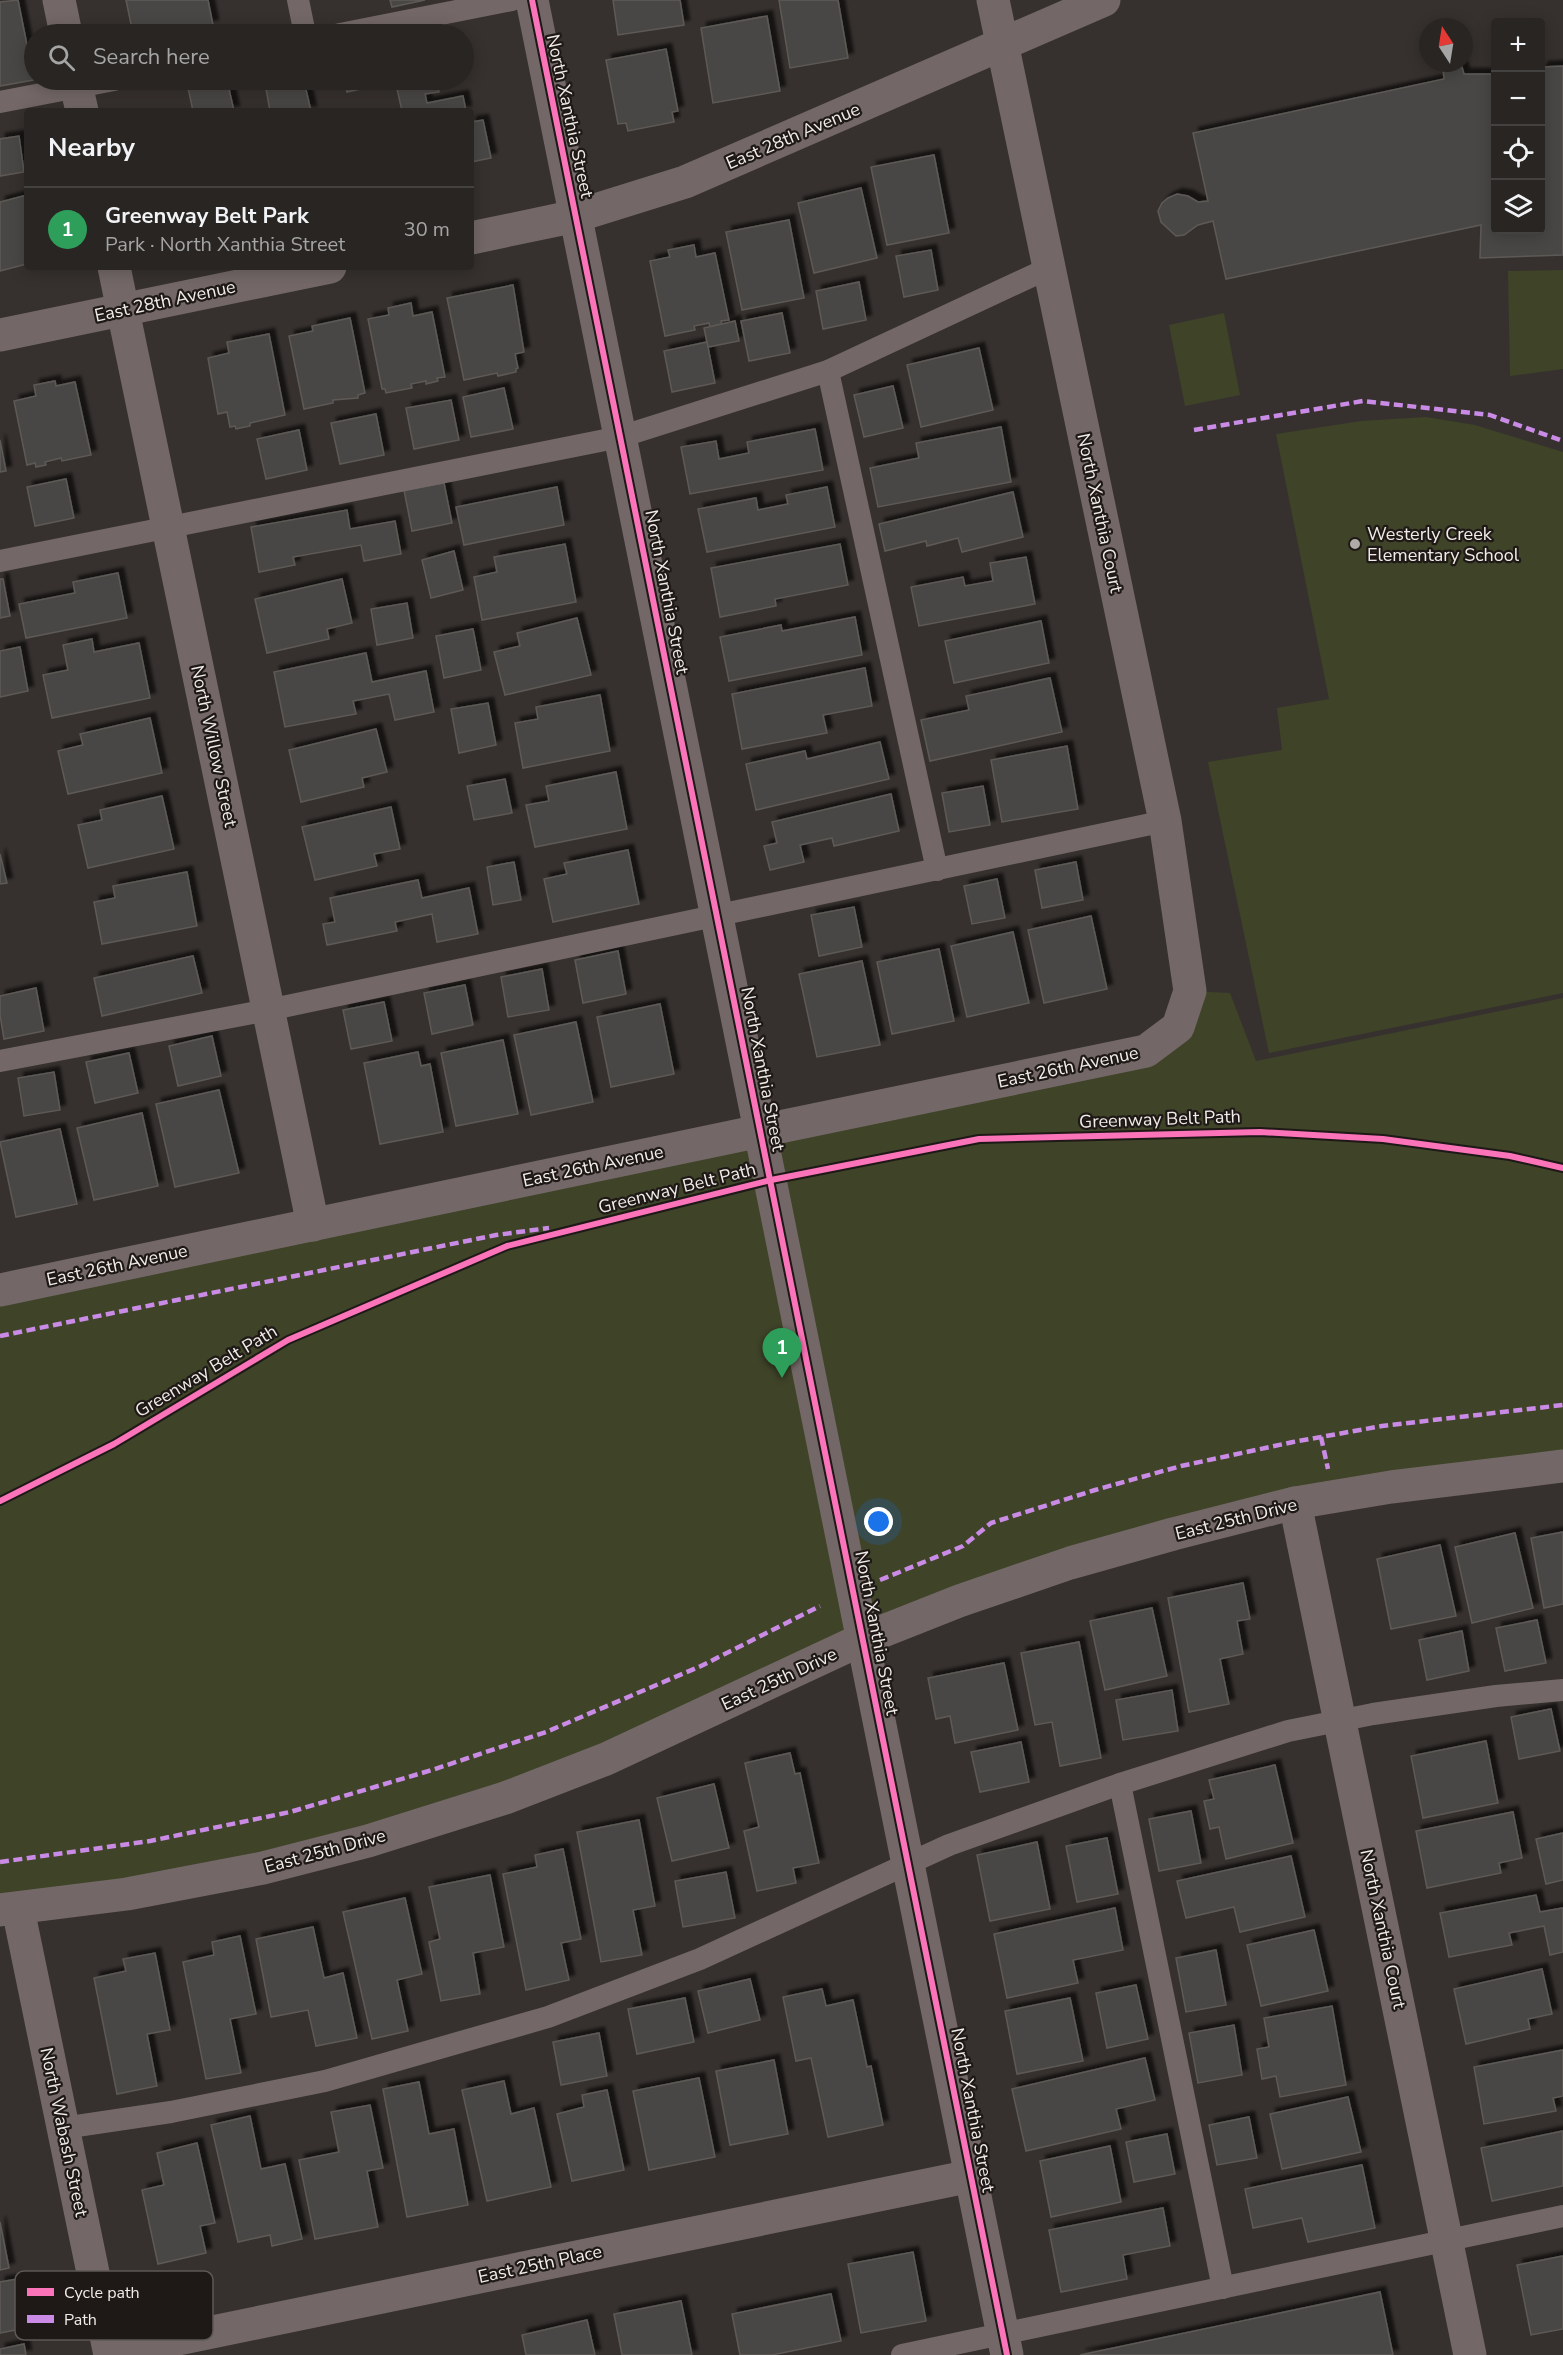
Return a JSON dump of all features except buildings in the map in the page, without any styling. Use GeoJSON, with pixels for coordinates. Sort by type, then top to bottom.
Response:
{"type":"FeatureCollection","features":[{"type":"Feature","properties":{"kind":"street"},"geometry":{"type":"LineString","coordinates":[[59,0],[64,24]]}},
{"type":"Feature","properties":{"kind":"street","name":"North Xanthia Street"},"geometry":{"type":"LineString","coordinates":[[532,0],[1005,2345]]}},
{"type":"Feature","properties":{"kind":"street","name":"North Xanthia Court"},"geometry":{"type":"LineString","coordinates":[[993,0],[1165,822],[1190,992],[1178,1027]]}},
{"type":"Feature","properties":{"kind":"street","name":"East 28th Avenue"},"geometry":{"type":"LineString","coordinates":[[474,237],[576,216],[685,182],[1104,0]]}},
{"type":"Feature","properties":{"kind":"street","name":"North Willow Street"},"geometry":{"type":"LineString","coordinates":[[115,270],[313,1225]]}},
{"type":"Feature","properties":{"kind":"street","name":"East 28th Avenue"},"geometry":{"type":"LineString","coordinates":[[0,336],[316,270]]}},
{"type":"Feature","properties":{"kind":"street","name":"East 26th Avenue"},"geometry":{"type":"LineString","coordinates":[[0,1290],[1146,1051],[1178,1027]]}},
{"type":"Feature","properties":{"kind":"street","name":"East 25th Drive"},"geometry":{"type":"LineString","coordinates":[[9,1910],[128,1894],[263,1868],[368,1841],[495,1801],[606,1759],[863,1640],[959,1601],[1070,1563],[1295,1503],[1458,1478],[1563,1466]]}},
{"type":"Feature","properties":{"kind":"street","name":"North Xanthia Court"},"geometry":{"type":"LineString","coordinates":[[1295,1503],[1470,2355]]}},
{"type":"Feature","properties":{"kind":"street","name":"North Wabash Street"},"geometry":{"type":"LineString","coordinates":[[9,1910],[63,2128],[93,2271]]}},
{"type":"Feature","properties":{"kind":"street","name":"East 25th Place"},"geometry":{"type":"LineString","coordinates":[[213,2333],[971,2176]]}},
{"type":"Feature","properties":{"kind":"street","name":"East 25th Place"},"geometry":{"type":"LineString","coordinates":[[110,2354],[178,2340]]}},
{"type":"Feature","properties":{"kind":"lane"},"geometry":{"type":"LineString","coordinates":[[298,0],[303,24]]}},
{"type":"Feature","properties":{"kind":"lane"},"geometry":{"type":"LineString","coordinates":[[391,24],[512,0]]}},
{"type":"Feature","properties":{"kind":"lane"},"geometry":{"type":"LineString","coordinates":[[0,102],[78,92]]}},
{"type":"Feature","properties":{"kind":"lane"},"geometry":{"type":"LineString","coordinates":[[0,561],[620,437],[828,371],[1049,268]]}},
{"type":"Feature","properties":{"kind":"lane"},"geometry":{"type":"LineString","coordinates":[[828,371],[937,870]]}},
{"type":"Feature","properties":{"kind":"lane"},"geometry":{"type":"LineString","coordinates":[[0,1061],[268,1010],[717,914],[1165,822]]}},
{"type":"Feature","properties":{"kind":"lane"},"geometry":{"type":"LineString","coordinates":[[63,2128],[171,2112],[325,2081],[548,2018],[700,1959],[949,1845],[1120,1784],[1288,1731],[1340,1720],[1496,1696],[1563,1690]]}},
{"type":"Feature","properties":{"kind":"lane"},"geometry":{"type":"LineString","coordinates":[[1120,1784],[1223,2288]]}},
{"type":"Feature","properties":{"kind":"lane"},"geometry":{"type":"LineString","coordinates":[[902,2355],[1005,2345],[1223,2288],[1563,2216]]}},
{"type":"Feature","properties":{"kind":"green space"},"geometry":{"type":"Polygon","coordinates":[[[1563,270],[1563,369],[1510,376],[1508,271],[1563,270]]]}},
{"type":"Feature","properties":{"kind":"green space"},"geometry":{"type":"Polygon","coordinates":[[[1224,313],[1240,395],[1185,406],[1169,325],[1224,313]]]}},
{"type":"Feature","properties":{"kind":"green space"},"geometry":{"type":"Polygon","coordinates":[[[1426,417],[1475,425],[1563,452],[1563,993],[1269,1053],[1208,762],[1282,750],[1277,708],[1329,699],[1276,434],[1361,421],[1426,417]]]}},
{"type":"Feature","properties":{"kind":"green space"},"geometry":{"type":"Polygon","coordinates":[[[1190,991],[1230,993],[1256,1061],[1563,998],[1563,1466],[1173,1534],[505,1798],[0,1910],[0,1290],[1146,1051],[1190,991]]]}},
{"type":"Feature","properties":{"kind":"marked path"},"geometry":{"type":"LineString","coordinates":[[1194,430],[1363,401],[1490,415],[1563,441]]}},
{"type":"Feature","properties":{"kind":"marked path"},"geometry":{"type":"LineString","coordinates":[[0,1336],[496,1235],[549,1228]]}},
{"type":"Feature","properties":{"kind":"marked path"},"geometry":{"type":"LineString","coordinates":[[880,1580],[963,1546],[991,1523],[1181,1466],[1382,1426],[1563,1405]]}},
{"type":"Feature","properties":{"kind":"marked path"},"geometry":{"type":"LineString","coordinates":[[1321,1437],[1328,1469]]}},
{"type":"Feature","properties":{"kind":"marked path"},"geometry":{"type":"LineString","coordinates":[[0,1862],[150,1841],[290,1812],[432,1770],[546,1732],[701,1666],[820,1606]]}},
{"type":"Feature","properties":{"kind":"cycle path","name":"Greenway Belt Path"},"geometry":{"type":"LineString","coordinates":[[532,0],[1007,2355]]}},
{"type":"Feature","properties":{"kind":"cycle path","name":"Greenway Belt Path"},"geometry":{"type":"LineString","coordinates":[[0,1501],[114,1444],[288,1340],[507,1246],[771,1180],[979,1139],[1260,1132],[1383,1139],[1510,1156],[1563,1168]]}},
{"type":"Feature","properties":{"kind":"place","name":"Westerly Creek Elementary School"},"geometry":{"type":"Point","coordinates":[1355,544]}},
{"type":"Feature","properties":{"kind":"place","name":"Greenway Belt Park"},"geometry":{"type":"Point","coordinates":[782,1378]}}]}
